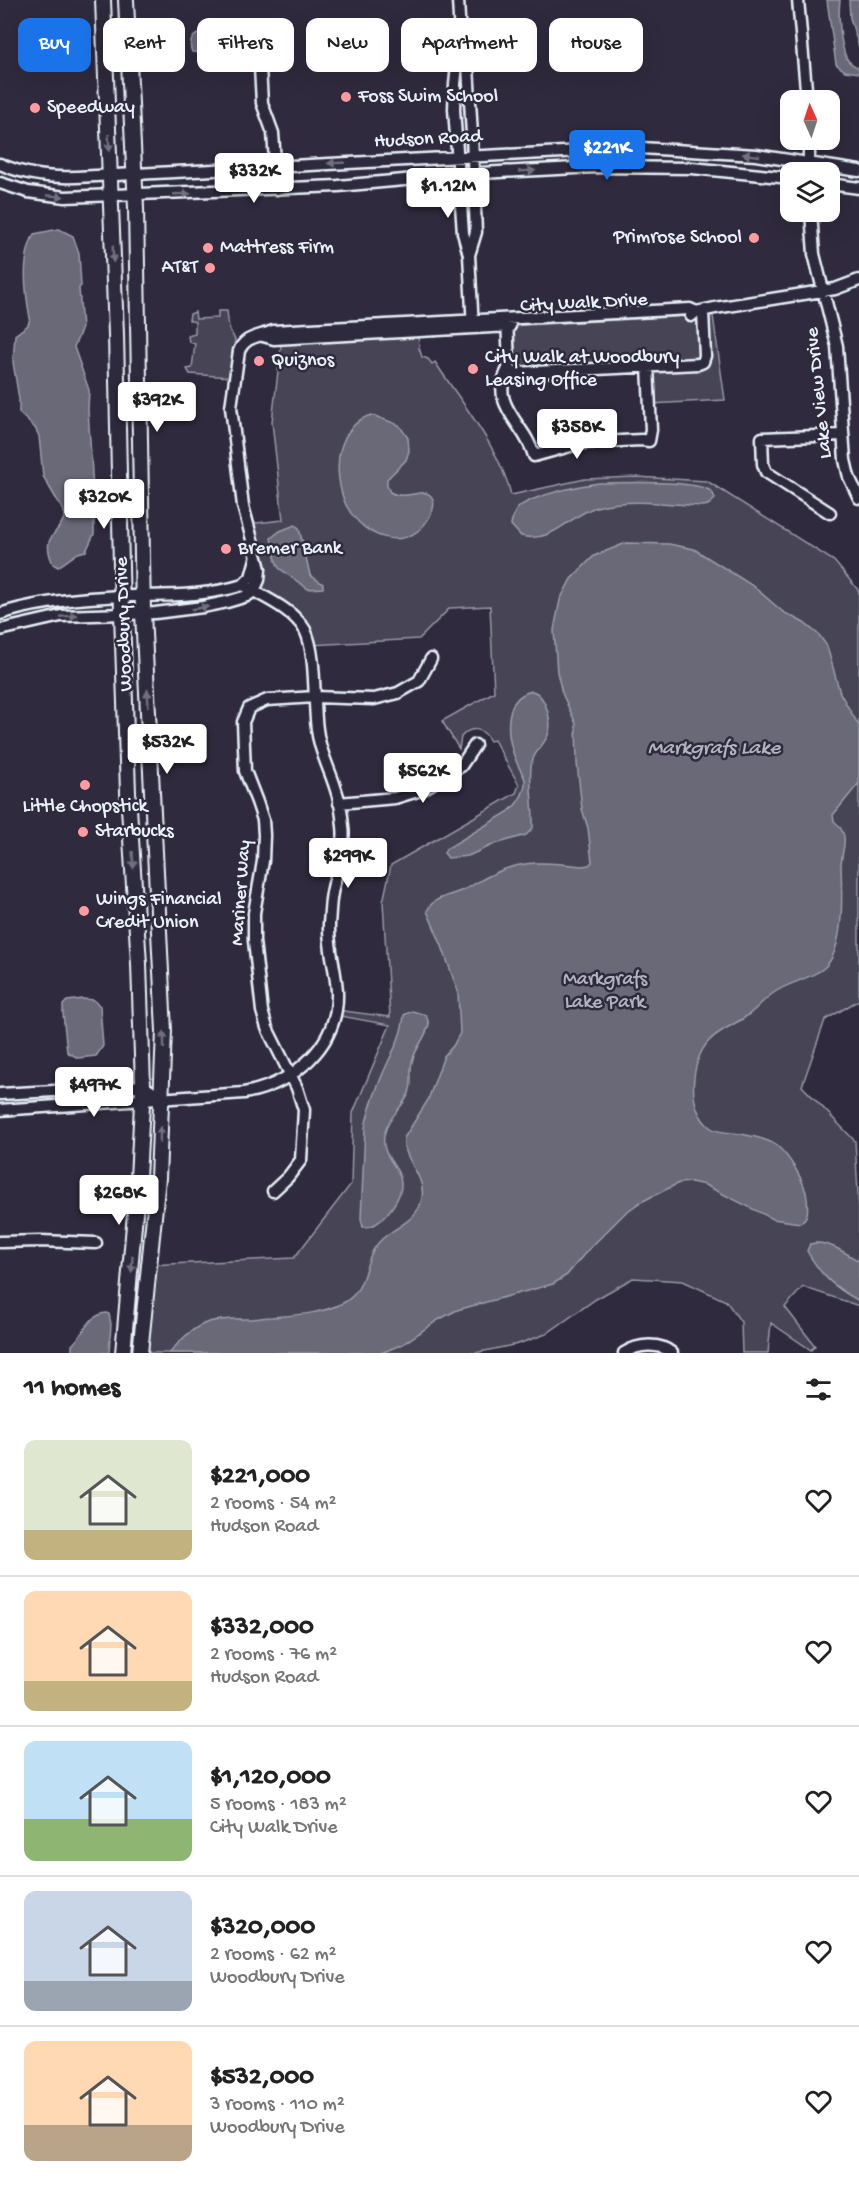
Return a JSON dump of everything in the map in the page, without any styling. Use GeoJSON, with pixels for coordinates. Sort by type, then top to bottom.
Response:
{"type":"FeatureCollection","features":[{"type":"Feature","properties":{"kind":"main road","name":"Woodbury Drive"},"geometry":{"type":"LineString","coordinates":[[103,0],[111,196],[128,792],[139,964],[143,1086],[132,1267],[123,1353]]}},
{"type":"Feature","properties":{"kind":"main road","name":"Woodbury Drive"},"geometry":{"type":"LineString","coordinates":[[126,0],[135,195],[143,613],[164,1007],[158,1178],[140,1353]]}},
{"type":"Feature","properties":{"kind":"street"},"geometry":{"type":"LineString","coordinates":[[458,0],[459,18]]}},
{"type":"Feature","properties":{"kind":"street"},"geometry":{"type":"LineString","coordinates":[[798,0],[806,90]]}},
{"type":"Feature","properties":{"kind":"street"},"geometry":{"type":"LineString","coordinates":[[260,72],[262,103],[273,133],[277,189]]}},
{"type":"Feature","properties":{"kind":"street"},"geometry":{"type":"LineString","coordinates":[[456,72],[454,91],[458,157],[463,233],[469,255],[472,324]]}},
{"type":"Feature","properties":{"kind":"street"},"geometry":{"type":"LineString","coordinates":[[468,72],[476,232],[469,255]]}},
{"type":"Feature","properties":{"kind":"street","name":"Hudson Road"},"geometry":{"type":"LineString","coordinates":[[0,164],[42,176],[66,178],[641,148],[746,154],[782,162]]}},
{"type":"Feature","properties":{"kind":"street","name":"Hudson Road"},"geometry":{"type":"LineString","coordinates":[[0,183],[49,196],[111,196],[361,184],[473,174],[595,167],[647,166],[727,170],[780,177]]}},
{"type":"Feature","properties":{"kind":"street","name":"Hudson Road"},"geometry":{"type":"LineString","coordinates":[[840,170],[859,171]]}},
{"type":"Feature","properties":{"kind":"street"},"geometry":{"type":"LineString","coordinates":[[840,185],[859,188]]}},
{"type":"Feature","properties":{"kind":"street","name":"Lake View Drive"},"geometry":{"type":"LineString","coordinates":[[812,222],[813,250],[837,346],[843,435],[848,470],[859,498]]}},
{"type":"Feature","properties":{"kind":"street","name":"City Walk Drive"},"geometry":{"type":"LineString","coordinates":[[254,591],[261,572],[243,506],[231,403],[240,348],[250,338],[263,336],[274,339],[472,324],[690,316],[700,311],[835,289],[859,280]]}},
{"type":"Feature","properties":{"kind":"street"},"geometry":{"type":"LineString","coordinates":[[508,369],[518,373],[703,362],[706,355],[700,311]]}},
{"type":"Feature","properties":{"kind":"street"},"geometry":{"type":"LineString","coordinates":[[507,323],[509,362],[502,381],[503,399],[534,456],[581,443],[649,441],[651,430],[648,366]]}},
{"type":"Feature","properties":{"kind":"street"},"geometry":{"type":"LineString","coordinates":[[830,513],[766,472],[763,464],[762,438],[843,435]]}},
{"type":"Feature","properties":{"kind":"street"},"geometry":{"type":"LineString","coordinates":[[0,614],[51,602],[208,593],[243,585],[250,577],[256,559]]}},
{"type":"Feature","properties":{"kind":"street"},"geometry":{"type":"LineString","coordinates":[[0,1110],[255,1091],[291,1075],[302,1068],[318,1052],[335,1012],[336,983],[329,928],[332,893],[341,856],[343,829],[339,803],[320,747],[310,645],[305,632],[293,616],[243,585]]}},
{"type":"Feature","properties":{"kind":"street"},"geometry":{"type":"LineString","coordinates":[[0,630],[61,616],[143,613],[203,607],[227,603],[254,591]]}},
{"type":"Feature","properties":{"kind":"street","name":"Mariner Way"},"geometry":{"type":"LineString","coordinates":[[273,1191],[301,1160],[303,1110],[291,1075],[267,1028],[261,1003],[254,941],[254,912],[264,835],[263,820],[244,771],[243,722],[249,708],[258,703],[315,698],[374,699],[398,693],[419,681],[431,659]]}},
{"type":"Feature","properties":{"kind":"street"},"geometry":{"type":"LineString","coordinates":[[339,803],[395,798],[421,790],[461,766],[475,745]]}},
{"type":"Feature","properties":{"kind":"street"},"geometry":{"type":"LineString","coordinates":[[0,1094],[143,1086],[161,1098]]}},
{"type":"Feature","properties":{"kind":"street"},"geometry":{"type":"LineString","coordinates":[[0,1242],[96,1243]]}},
{"type":"Feature","properties":{"kind":"street"},"geometry":{"type":"LineString","coordinates":[[624,1353],[635,1347],[645,1346],[659,1346],[672,1353]]}},
{"type":"Feature","properties":{"kind":"green space"},"geometry":{"type":"Polygon","coordinates":[[[712,309],[725,400],[650,404],[648,367],[508,369],[507,326],[690,316],[712,309]]]}},
{"type":"Feature","properties":{"kind":"green space"},"geometry":{"type":"Polygon","coordinates":[[[218,311],[227,311],[229,328],[235,340],[230,377],[190,374],[187,369],[192,368],[195,344],[189,342],[188,336],[195,334],[195,322],[189,320],[190,314],[195,312],[196,319],[218,318],[218,311]]]}},
{"type":"Feature","properties":{"kind":"green space","name":"Markgrafs Lake Park"},"geometry":{"type":"Polygon","coordinates":[[[418,332],[422,357],[428,359],[432,364],[435,362],[478,425],[498,460],[511,495],[585,479],[637,477],[707,481],[834,561],[859,591],[859,1000],[825,1020],[802,1086],[855,1141],[859,1211],[859,1306],[803,1287],[785,1307],[815,1346],[811,1350],[771,1323],[768,1353],[742,1353],[741,1322],[726,1301],[683,1281],[633,1278],[596,1299],[546,1334],[518,1344],[475,1353],[140,1353],[149,1265],[294,1258],[351,1184],[353,1113],[390,1025],[335,1015],[336,1010],[390,1017],[383,902],[391,865],[516,793],[519,785],[494,740],[490,741],[480,731],[469,731],[461,737],[459,749],[442,721],[494,692],[490,606],[450,608],[419,639],[310,645],[302,627],[254,591],[259,580],[247,524],[283,520],[272,422],[282,338],[418,332]]]}},
{"type":"Feature","properties":{"kind":"water"},"geometry":{"type":"Polygon","coordinates":[[[827,0],[840,0],[841,39],[847,59],[859,68],[859,73],[845,71],[836,64],[827,0]]]}},
{"type":"Feature","properties":{"kind":"water"},"geometry":{"type":"Polygon","coordinates":[[[849,0],[859,0],[859,47],[850,18],[849,0]]]}},
{"type":"Feature","properties":{"kind":"water"},"geometry":{"type":"Polygon","coordinates":[[[196,35],[197,52],[192,52],[190,45],[196,35]]]}},
{"type":"Feature","properties":{"kind":"water"},"geometry":{"type":"Polygon","coordinates":[[[59,229],[73,236],[79,253],[82,328],[74,347],[89,390],[94,534],[86,551],[78,553],[58,567],[53,564],[48,546],[65,514],[43,476],[39,436],[35,428],[19,413],[13,362],[15,335],[28,325],[30,318],[25,275],[30,244],[34,234],[59,229]]]}},
{"type":"Feature","properties":{"kind":"water"},"geometry":{"type":"Polygon","coordinates":[[[372,415],[399,425],[408,438],[409,451],[406,460],[387,479],[390,492],[401,495],[427,493],[433,501],[432,512],[423,526],[413,534],[401,538],[388,538],[364,527],[346,505],[342,492],[338,464],[342,445],[356,423],[372,415]]]}},
{"type":"Feature","properties":{"kind":"water"},"geometry":{"type":"Polygon","coordinates":[[[599,483],[685,484],[709,490],[715,499],[703,506],[649,502],[608,504],[586,511],[560,528],[542,536],[521,536],[511,525],[518,508],[533,499],[599,483]]]}},
{"type":"Feature","properties":{"kind":"water"},"geometry":{"type":"Polygon","coordinates":[[[295,525],[299,528],[310,575],[323,584],[323,588],[308,589],[279,568],[271,538],[280,531],[295,525]]]}},
{"type":"Feature","properties":{"kind":"water","name":"Markgrafs Lake"},"geometry":{"type":"Polygon","coordinates":[[[626,543],[669,544],[694,549],[753,586],[783,612],[804,623],[819,635],[827,646],[840,693],[859,726],[859,783],[833,815],[834,821],[843,832],[844,843],[841,867],[841,920],[836,948],[831,960],[818,972],[775,992],[748,1015],[713,1037],[698,1060],[695,1073],[694,1098],[697,1110],[711,1128],[765,1140],[776,1145],[786,1155],[806,1192],[808,1209],[805,1218],[800,1223],[773,1219],[705,1185],[691,1182],[679,1183],[639,1203],[625,1213],[586,1252],[567,1275],[553,1284],[457,1310],[403,1344],[381,1353],[170,1353],[187,1334],[209,1322],[309,1313],[326,1310],[343,1303],[357,1290],[375,1247],[382,1239],[412,1217],[420,1206],[421,1182],[404,1146],[404,1138],[428,1100],[444,1056],[460,1033],[458,992],[427,911],[433,903],[440,899],[514,866],[547,863],[582,866],[592,862],[588,828],[582,809],[576,724],[562,693],[557,672],[554,630],[560,600],[571,579],[594,556],[626,543]]]}},
{"type":"Feature","properties":{"kind":"water"},"geometry":{"type":"Polygon","coordinates":[[[532,691],[537,693],[545,703],[550,724],[548,735],[533,758],[531,767],[533,828],[526,835],[495,844],[468,856],[448,858],[444,853],[446,849],[508,812],[518,802],[525,780],[513,754],[509,721],[515,702],[522,695],[532,691]]]}},
{"type":"Feature","properties":{"kind":"water"},"geometry":{"type":"Polygon","coordinates":[[[94,1000],[100,1006],[103,1046],[96,1056],[78,1058],[67,1052],[63,1005],[67,1001],[94,1000]]]}},
{"type":"Feature","properties":{"kind":"water"},"geometry":{"type":"Polygon","coordinates":[[[412,1011],[426,1015],[429,1024],[412,1062],[409,1093],[389,1123],[384,1143],[386,1153],[400,1178],[401,1188],[397,1200],[384,1218],[373,1225],[363,1227],[361,1219],[366,1122],[398,1039],[404,1015],[412,1011]]]}},
{"type":"Feature","properties":{"kind":"water"},"geometry":{"type":"Polygon","coordinates":[[[810,1244],[833,1247],[859,1261],[859,1301],[835,1286],[823,1274],[807,1251],[810,1244]]]}},
{"type":"Feature","properties":{"kind":"water"},"geometry":{"type":"Polygon","coordinates":[[[106,1313],[109,1314],[111,1324],[109,1353],[72,1353],[72,1345],[90,1321],[106,1313]]]}},
{"type":"Feature","properties":{"kind":"place","name":"Foss Swim School"},"geometry":{"type":"Point","coordinates":[346,97]}},
{"type":"Feature","properties":{"kind":"place","name":"Speedway"},"geometry":{"type":"Point","coordinates":[35,108]}},
{"type":"Feature","properties":{"kind":"place","name":"Primrose School"},"geometry":{"type":"Point","coordinates":[754,238]}},
{"type":"Feature","properties":{"kind":"place","name":"Mattress Firm"},"geometry":{"type":"Point","coordinates":[208,248]}},
{"type":"Feature","properties":{"kind":"place","name":"AT&T"},"geometry":{"type":"Point","coordinates":[210,268]}},
{"type":"Feature","properties":{"kind":"place","name":"Quiznos"},"geometry":{"type":"Point","coordinates":[259,361]}},
{"type":"Feature","properties":{"kind":"place","name":"City Walk at Woodbury Leasing Office"},"geometry":{"type":"Point","coordinates":[473,369]}},
{"type":"Feature","properties":{"kind":"place","name":"Bremer Bank"},"geometry":{"type":"Point","coordinates":[226,549]}},
{"type":"Feature","properties":{"kind":"place","name":"Little Chopstick"},"geometry":{"type":"Point","coordinates":[85,785]}},
{"type":"Feature","properties":{"kind":"place","name":"Starbucks"},"geometry":{"type":"Point","coordinates":[83,832]}},
{"type":"Feature","properties":{"kind":"place","name":"Wings Financial Credit Union"},"geometry":{"type":"Point","coordinates":[84,911]}}]}
